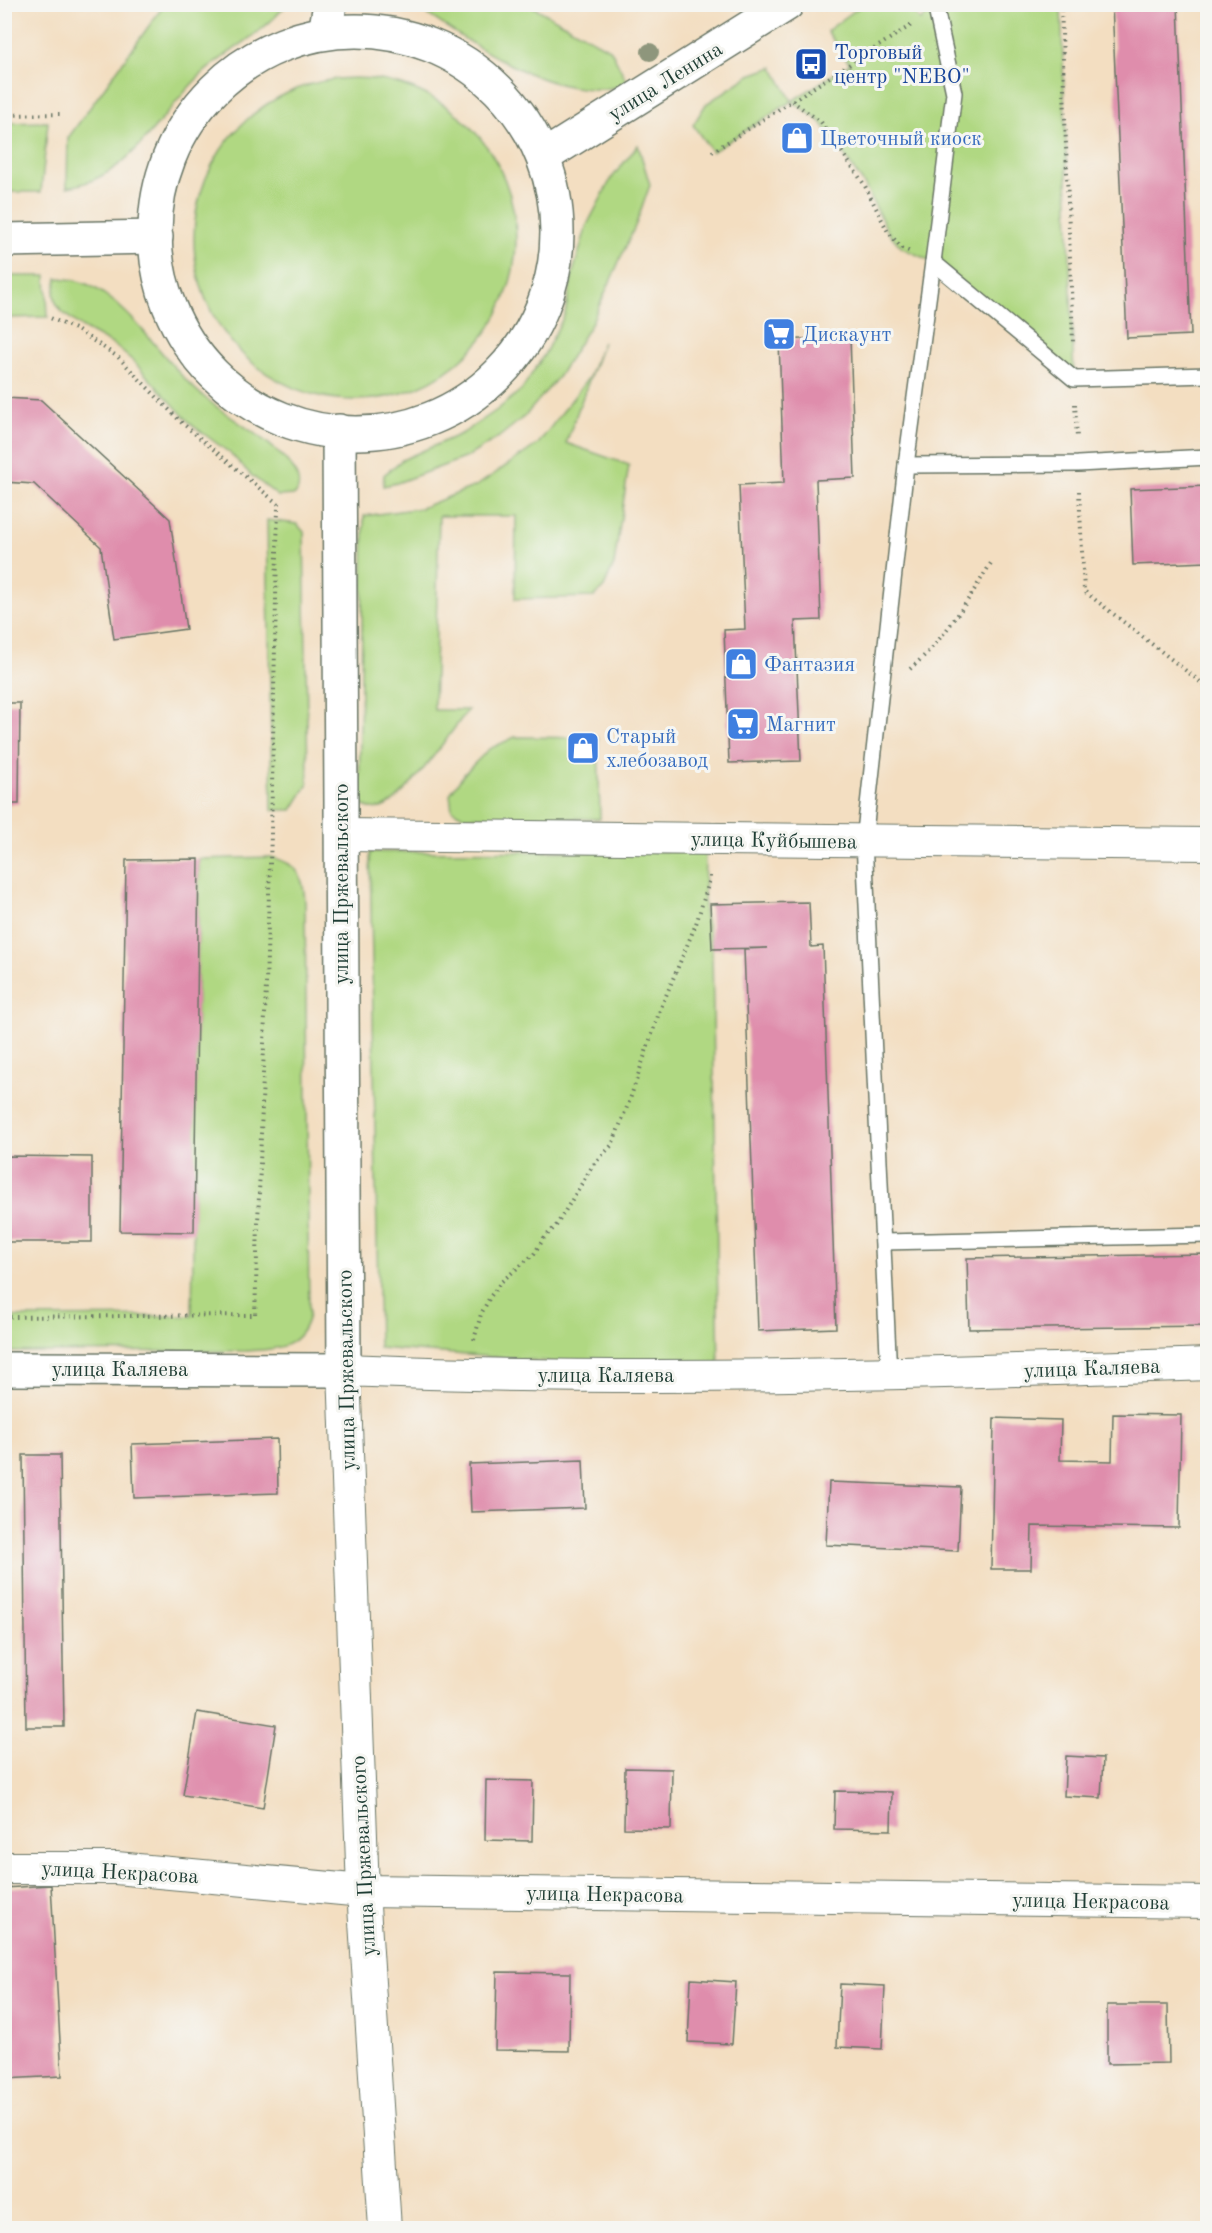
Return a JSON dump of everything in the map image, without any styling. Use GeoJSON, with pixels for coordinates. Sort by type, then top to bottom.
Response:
{"type":"FeatureCollection","features":[{"type":"Feature","properties":{"kind":"street","name":"улица Ленина"},"geometry":{"type":"LineString","coordinates":[[543,157],[787,4]]}},
{"type":"Feature","properties":{"kind":"street"},"geometry":{"type":"LineString","coordinates":[[327,19],[359,31],[393,34],[425,43],[456,57],[484,76],[508,99],[528,127],[543,157],[554,189],[558,223],[556,256],[550,288],[538,318],[522,346],[501,372],[477,393],[449,411],[419,423],[387,430],[355,433],[322,430],[290,422],[260,408],[232,390],[208,368],[187,341],[172,312],[161,281],[155,248],[155,215],[161,182],[172,150],[188,122],[208,95],[233,73],[261,54],[292,41],[327,19]]}},
{"type":"Feature","properties":{"kind":"street"},"geometry":{"type":"LineString","coordinates":[[16,239],[156,237]]}},
{"type":"Feature","properties":{"kind":"street","name":"улица Пржевальского"},"geometry":{"type":"LineString","coordinates":[[339,431],[344,1370],[363,1891],[385,2229]]}},
{"type":"Feature","properties":{"kind":"street","name":"улица Куйбышева"},"geometry":{"type":"LineString","coordinates":[[341,835],[1208,844]]}},
{"type":"Feature","properties":{"kind":"street","name":"улица Каляева"},"geometry":{"type":"LineString","coordinates":[[4,1369],[344,1370],[454,1375],[889,1375],[1208,1365]]}},
{"type":"Feature","properties":{"kind":"street","name":"улица Некрасова"},"geometry":{"type":"LineString","coordinates":[[4,1868],[116,1868],[363,1891],[1208,1902]]}},
{"type":"Feature","properties":{"kind":"lane"},"geometry":{"type":"LineString","coordinates":[[889,1375],[864,841],[906,465],[954,93],[935,7]]}},
{"type":"Feature","properties":{"kind":"lane"},"geometry":{"type":"LineString","coordinates":[[933,262],[1074,379],[1208,375]]}},
{"type":"Feature","properties":{"kind":"lane"},"geometry":{"type":"LineString","coordinates":[[906,465],[1078,464],[1208,457]]}},
{"type":"Feature","properties":{"kind":"lane"},"geometry":{"type":"LineString","coordinates":[[883,1242],[1208,1235]]}},
{"type":"Feature","properties":{"kind":"path"},"geometry":{"type":"LineString","coordinates":[[712,153],[935,7]]}},
{"type":"Feature","properties":{"kind":"path"},"geometry":{"type":"LineString","coordinates":[[792,101],[821,122],[864,184],[888,232],[902,248],[933,262]]}},
{"type":"Feature","properties":{"kind":"path"},"geometry":{"type":"LineString","coordinates":[[4,115],[63,114]]}},
{"type":"Feature","properties":{"kind":"path"},"geometry":{"type":"LineString","coordinates":[[4,1317],[255,1315],[272,834],[278,504],[181,422],[118,357],[77,330],[48,317]]}},
{"type":"Feature","properties":{"kind":"path"},"geometry":{"type":"LineString","coordinates":[[881,696],[938,640],[966,603],[991,563]]}},
{"type":"Feature","properties":{"kind":"path"},"geometry":{"type":"LineString","coordinates":[[454,1375],[469,1360],[481,1314],[490,1297],[501,1282],[534,1254],[544,1238],[556,1226],[593,1165],[612,1145],[660,1010],[696,924],[711,879],[711,839]]}},
{"type":"Feature","properties":{"kind":"green space"},"geometry":{"type":"Polygon","coordinates":[[[164,5],[286,5],[267,25],[201,75],[127,158],[90,181],[67,187],[68,138],[164,5]]]}},
{"type":"Feature","properties":{"kind":"green space"},"geometry":{"type":"Polygon","coordinates":[[[414,5],[530,5],[611,50],[628,84],[601,89],[573,87],[544,79],[488,53],[414,5]]]}},
{"type":"Feature","properties":{"kind":"green space"},"geometry":{"type":"Polygon","coordinates":[[[862,5],[906,5],[920,20],[936,9],[936,5],[1061,5],[1074,379],[933,262],[902,248],[888,232],[864,184],[821,122],[792,101],[850,64],[827,31],[862,5]]]}},
{"type":"Feature","properties":{"kind":"green space"},"geometry":{"type":"Polygon","coordinates":[[[773,67],[792,101],[712,152],[693,125],[706,104],[750,75],[773,67]]]}},
{"type":"Feature","properties":{"kind":"green space"},"geometry":{"type":"Polygon","coordinates":[[[339,78],[371,78],[402,85],[431,97],[457,114],[480,137],[504,177],[516,223],[516,255],[504,301],[489,329],[457,364],[431,381],[402,393],[371,400],[339,400],[308,393],[279,381],[253,364],[230,341],[213,315],[201,286],[194,255],[194,223],[201,192],[213,163],[230,137],[253,114],[279,97],[308,85],[339,78]]]}},
{"type":"Feature","properties":{"kind":"green space"},"geometry":{"type":"Polygon","coordinates":[[[48,122],[41,192],[5,192],[5,123],[48,122]]]}},
{"type":"Feature","properties":{"kind":"green space"},"geometry":{"type":"Polygon","coordinates":[[[638,145],[650,185],[636,224],[591,324],[559,376],[525,416],[499,437],[467,457],[383,486],[384,475],[402,460],[463,433],[497,410],[522,389],[544,355],[565,314],[573,272],[587,225],[611,179],[638,145]]]}},
{"type":"Feature","properties":{"kind":"green space"},"geometry":{"type":"Polygon","coordinates":[[[5,276],[46,276],[48,317],[5,318],[5,276]]]}},
{"type":"Feature","properties":{"kind":"green space"},"geometry":{"type":"Polygon","coordinates":[[[57,278],[87,284],[119,306],[195,389],[266,442],[286,460],[298,480],[299,486],[295,495],[278,496],[251,475],[231,454],[192,425],[133,361],[114,345],[83,328],[62,312],[56,303],[54,294],[57,278]]]}},
{"type":"Feature","properties":{"kind":"green space"},"geometry":{"type":"Polygon","coordinates":[[[603,342],[566,443],[629,465],[614,564],[604,587],[594,597],[515,599],[516,516],[439,516],[434,710],[468,710],[406,789],[386,806],[372,808],[363,806],[359,796],[364,516],[421,508],[478,485],[538,444],[589,377],[603,342]]]}},
{"type":"Feature","properties":{"kind":"green space"},"geometry":{"type":"Polygon","coordinates":[[[267,520],[297,524],[304,532],[308,784],[292,810],[272,810],[267,520]]]}},
{"type":"Feature","properties":{"kind":"green space"},"geometry":{"type":"Polygon","coordinates":[[[515,737],[598,738],[600,819],[463,816],[452,810],[450,794],[464,774],[489,749],[515,737]]]}},
{"type":"Feature","properties":{"kind":"green space"},"geometry":{"type":"Polygon","coordinates":[[[705,851],[704,912],[712,949],[719,1375],[379,1348],[370,852],[705,851]]]}},
{"type":"Feature","properties":{"kind":"green space"},"geometry":{"type":"Polygon","coordinates":[[[271,857],[287,863],[297,872],[303,884],[305,901],[309,1315],[305,1326],[300,1335],[286,1345],[246,1351],[5,1352],[4,1317],[192,1316],[199,859],[271,857]]]}},
{"type":"Feature","properties":{"kind":"building"},"geometry":{"type":"Polygon","coordinates":[[[1112,4],[1178,4],[1191,335],[1127,338],[1112,4]]]}},
{"type":"Feature","properties":{"kind":"building"},"geometry":{"type":"Polygon","coordinates":[[[850,337],[855,478],[816,480],[821,620],[795,621],[801,761],[729,763],[724,630],[745,629],[739,485],[784,483],[779,340],[850,337]]]}},
{"type":"Feature","properties":{"kind":"building"},"geometry":{"type":"Polygon","coordinates":[[[4,398],[41,400],[170,519],[186,629],[114,639],[101,547],[34,484],[4,482],[4,398]]]}},
{"type":"Feature","properties":{"kind":"building"},"geometry":{"type":"Polygon","coordinates":[[[1208,486],[1208,562],[1133,565],[1130,489],[1208,486]]]}},
{"type":"Feature","properties":{"kind":"building"},"geometry":{"type":"Polygon","coordinates":[[[4,703],[20,703],[19,804],[4,804],[4,703]]]}},
{"type":"Feature","properties":{"kind":"building"},"geometry":{"type":"Polygon","coordinates":[[[199,859],[194,1232],[120,1231],[126,860],[199,859]]]}},
{"type":"Feature","properties":{"kind":"building"},"geometry":{"type":"Polygon","coordinates":[[[809,902],[811,947],[823,946],[836,1328],[758,1331],[744,949],[767,948],[712,949],[710,904],[809,902]]]}},
{"type":"Feature","properties":{"kind":"building"},"geometry":{"type":"Polygon","coordinates":[[[4,1156],[92,1157],[92,1242],[4,1242],[4,1156]]]}},
{"type":"Feature","properties":{"kind":"building"},"geometry":{"type":"Polygon","coordinates":[[[1208,1254],[1208,1326],[969,1329],[967,1258],[1208,1254]]]}},
{"type":"Feature","properties":{"kind":"building"},"geometry":{"type":"Polygon","coordinates":[[[1113,1414],[1181,1415],[1179,1528],[1032,1526],[1031,1569],[991,1569],[994,1418],[1061,1420],[1060,1460],[1112,1461],[1113,1414]]]}},
{"type":"Feature","properties":{"kind":"building"},"geometry":{"type":"Polygon","coordinates":[[[277,1439],[278,1493],[134,1498],[132,1444],[277,1439]]]}},
{"type":"Feature","properties":{"kind":"building"},"geometry":{"type":"Polygon","coordinates":[[[23,1455],[60,1455],[64,1727],[26,1727],[23,1455]]]}},
{"type":"Feature","properties":{"kind":"building"},"geometry":{"type":"Polygon","coordinates":[[[583,1460],[585,1508],[471,1512],[469,1464],[583,1460]]]}},
{"type":"Feature","properties":{"kind":"building"},"geometry":{"type":"Polygon","coordinates":[[[829,1482],[961,1487],[958,1551],[826,1545],[829,1482]]]}},
{"type":"Feature","properties":{"kind":"building"},"geometry":{"type":"Polygon","coordinates":[[[197,1712],[276,1725],[263,1808],[183,1795],[197,1712]]]}},
{"type":"Feature","properties":{"kind":"building"},"geometry":{"type":"Polygon","coordinates":[[[1066,1756],[1103,1758],[1101,1798],[1064,1796],[1066,1756]]]}},
{"type":"Feature","properties":{"kind":"building"},"geometry":{"type":"Polygon","coordinates":[[[625,1768],[672,1769],[671,1829],[624,1828],[625,1768]]]}},
{"type":"Feature","properties":{"kind":"building"},"geometry":{"type":"Polygon","coordinates":[[[486,1780],[533,1781],[532,1841],[485,1840],[486,1780]]]}},
{"type":"Feature","properties":{"kind":"building"},"geometry":{"type":"Polygon","coordinates":[[[835,1791],[892,1792],[891,1830],[834,1829],[835,1791]]]}},
{"type":"Feature","properties":{"kind":"building"},"geometry":{"type":"Polygon","coordinates":[[[51,1885],[62,2076],[4,2079],[4,1888],[51,1885]]]}},
{"type":"Feature","properties":{"kind":"building"},"geometry":{"type":"Polygon","coordinates":[[[497,1972],[570,1973],[569,2051],[495,2050],[497,1972]]]}},
{"type":"Feature","properties":{"kind":"building"},"geometry":{"type":"Polygon","coordinates":[[[691,1979],[736,1982],[732,2044],[688,2042],[691,1979]]]}},
{"type":"Feature","properties":{"kind":"building"},"geometry":{"type":"Polygon","coordinates":[[[840,1984],[885,1986],[882,2049],[837,2047],[840,1984]]]}},
{"type":"Feature","properties":{"kind":"building"},"geometry":{"type":"Polygon","coordinates":[[[1107,2005],[1168,2005],[1169,2063],[1107,2064],[1107,2005]]]}},
{"type":"Feature","properties":{"kind":"place","name":"Торговый центр \"NEBO\""},"geometry":{"type":"Point","coordinates":[811,64]}},
{"type":"Feature","properties":{"kind":"place","name":"Цветочный киоск"},"geometry":{"type":"Point","coordinates":[797,138]}},
{"type":"Feature","properties":{"kind":"place","name":"Дискаунт"},"geometry":{"type":"Point","coordinates":[779,334]}},
{"type":"Feature","properties":{"kind":"place","name":"Фантазия"},"geometry":{"type":"Point","coordinates":[741,664]}},
{"type":"Feature","properties":{"kind":"place","name":"Магнит"},"geometry":{"type":"Point","coordinates":[743,724]}},
{"type":"Feature","properties":{"kind":"place","name":"Старый хлебозавод"},"geometry":{"type":"Point","coordinates":[583,748]}}]}
